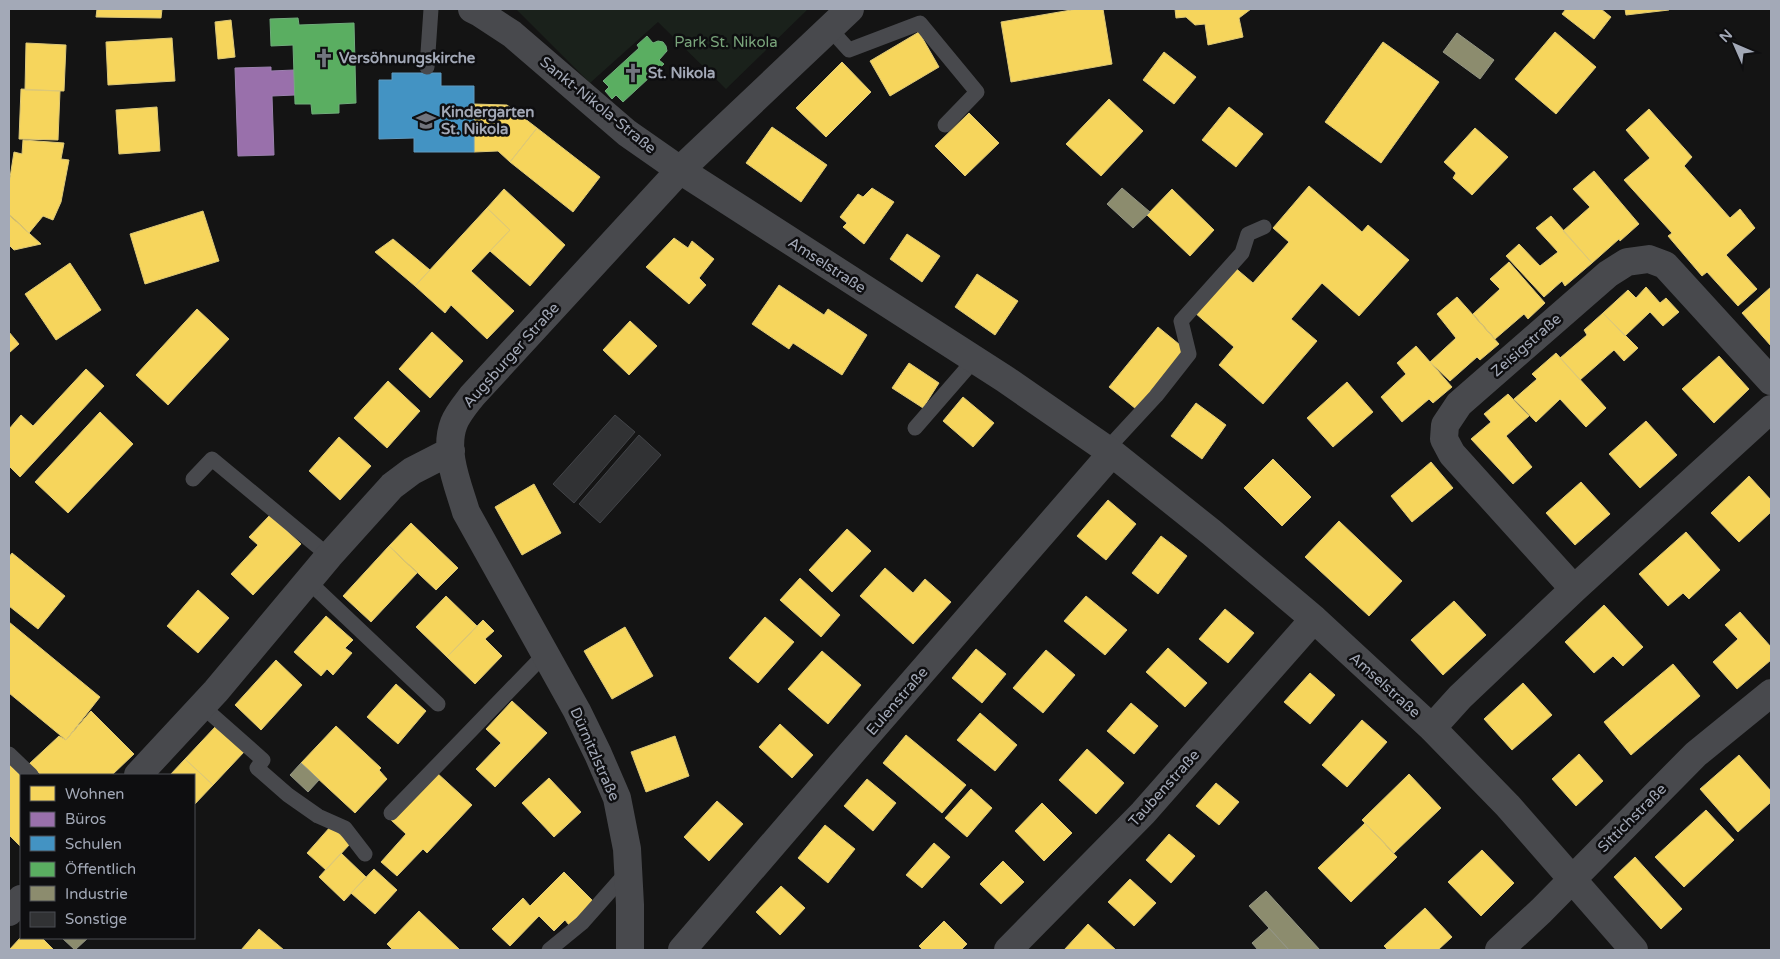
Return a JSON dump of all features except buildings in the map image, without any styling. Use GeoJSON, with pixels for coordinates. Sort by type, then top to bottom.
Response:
{"type":"FeatureCollection","features":[{"type":"Feature","properties":{"kind":"street","name":"Sankt-Nikola-Straße"},"geometry":{"type":"LineString","coordinates":[[472,9],[512,34],[627,133],[680,170]]}},
{"type":"Feature","properties":{"kind":"street"},"geometry":{"type":"LineString","coordinates":[[680,170],[850,9]]}},
{"type":"Feature","properties":{"kind":"street","name":"Amselstraße"},"geometry":{"type":"LineString","coordinates":[[680,170],[975,359],[1109,451],[1211,532],[1314,619],[1432,728],[1508,806],[1634,950]]}},
{"type":"Feature","properties":{"kind":"street","name":"Augsburger Straße"},"geometry":{"type":"LineString","coordinates":[[451,451],[454,423],[472,396],[680,170]]}},
{"type":"Feature","properties":{"kind":"street","name":"Zeisigstraße"},"geometry":{"type":"LineString","coordinates":[[1574,589],[1452,454],[1444,439],[1446,425],[1459,404],[1608,274],[1627,262],[1649,259],[1665,265],[1771,381]]}},
{"type":"Feature","properties":{"kind":"street"},"geometry":{"type":"LineString","coordinates":[[1432,728],[1460,696],[1771,409]]}},
{"type":"Feature","properties":{"kind":"street"},"geometry":{"type":"LineString","coordinates":[[139,774],[202,706],[328,556],[392,486],[412,470],[451,451]]}},
{"type":"Feature","properties":{"kind":"street","name":"Dürnitzlstraße"},"geometry":{"type":"LineString","coordinates":[[451,451],[456,479],[466,512],[594,745],[616,798],[627,849],[630,950]]}},
{"type":"Feature","properties":{"kind":"street","name":"Eulenstraße"},"geometry":{"type":"LineString","coordinates":[[682,950],[1109,451]]}},
{"type":"Feature","properties":{"kind":"street","name":"Taubenstraße"},"geometry":{"type":"LineString","coordinates":[[1008,950],[1143,813],[1314,619]]}},
{"type":"Feature","properties":{"kind":"street","name":"Sittichstraße"},"geometry":{"type":"LineString","coordinates":[[1500,950],[1696,754],[1771,693]]}},
{"type":"Feature","properties":{"kind":"street"},"geometry":{"type":"LineString","coordinates":[[9,912],[20,900]]}},
{"type":"Feature","properties":{"kind":"lane"},"geometry":{"type":"LineString","coordinates":[[427,67],[431,9]]}},
{"type":"Feature","properties":{"kind":"lane"},"geometry":{"type":"LineString","coordinates":[[830,29],[849,50],[920,23],[977,92],[945,125]]}},
{"type":"Feature","properties":{"kind":"lane"},"geometry":{"type":"LineString","coordinates":[[1109,451],[1189,354],[1181,321],[1242,254],[1248,234],[1264,227]]}},
{"type":"Feature","properties":{"kind":"lane"},"geometry":{"type":"LineString","coordinates":[[916,428],[975,359]]}},
{"type":"Feature","properties":{"kind":"lane"},"geometry":{"type":"LineString","coordinates":[[193,479],[212,459],[328,556]]}},
{"type":"Feature","properties":{"kind":"lane"},"geometry":{"type":"LineString","coordinates":[[308,581],[438,704]]}},
{"type":"Feature","properties":{"kind":"lane"},"geometry":{"type":"LineString","coordinates":[[391,813],[545,654]]}},
{"type":"Feature","properties":{"kind":"lane"},"geometry":{"type":"LineString","coordinates":[[202,706],[263,760],[257,768],[288,795],[318,816],[345,828],[365,854]]}},
{"type":"Feature","properties":{"kind":"lane"},"geometry":{"type":"LineString","coordinates":[[9,754],[30,774]]}},
{"type":"Feature","properties":{"kind":"lane"},"geometry":{"type":"LineString","coordinates":[[549,950],[582,923],[628,871]]}},
{"type":"Feature","properties":{"kind":"green space","name":"Park St. Nikola"},"geometry":{"type":"Polygon","coordinates":[[[516,9],[808,9],[726,89],[658,22],[590,83],[516,9]]]}},
{"type":"Feature","properties":{"kind":"place","name":"Versöhnungskirche"},"geometry":{"type":"Point","coordinates":[324,58]}},
{"type":"Feature","properties":{"kind":"place","name":"St. Nikola"},"geometry":{"type":"Point","coordinates":[633,73]}},
{"type":"Feature","properties":{"kind":"place","name":"Kindergarten St. Nikola"},"geometry":{"type":"Point","coordinates":[426,121]}}]}
